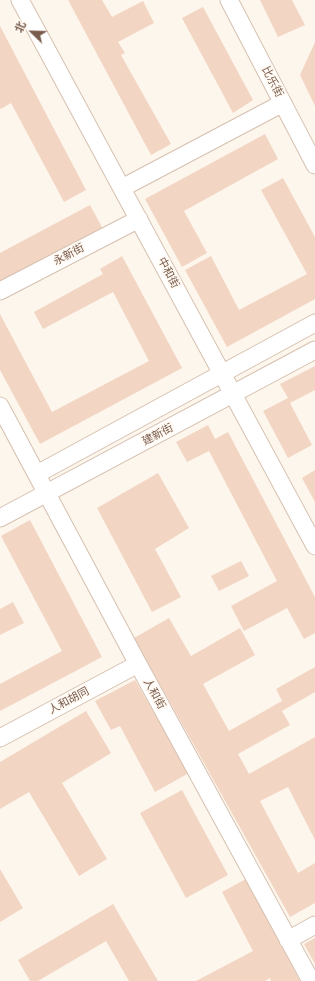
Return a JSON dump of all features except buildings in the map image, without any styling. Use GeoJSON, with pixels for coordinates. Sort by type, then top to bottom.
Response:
{"type":"FeatureCollection","features":[{"type":"Feature","properties":{"kind":"street","name":"中和街"},"geometry":{"type":"LineString","coordinates":[[20,0],[315,546]]}},
{"type":"Feature","properties":{"kind":"street","name":"比乐街"},"geometry":{"type":"LineString","coordinates":[[229,0],[315,165]]}},
{"type":"Feature","properties":{"kind":"street"},"geometry":{"type":"LineString","coordinates":[[122,188],[283,103]]}},
{"type":"Feature","properties":{"kind":"street","name":"永新街"},"geometry":{"type":"LineString","coordinates":[[0,291],[138,219]]}},
{"type":"Feature","properties":{"kind":"street"},"geometry":{"type":"LineString","coordinates":[[37,474],[315,323]]}},
{"type":"Feature","properties":{"kind":"street","name":"建新街"},"geometry":{"type":"LineString","coordinates":[[0,518],[315,350]]}},
{"type":"Feature","properties":{"kind":"street","name":"人和街"},"geometry":{"type":"LineString","coordinates":[[0,406],[138,664],[311,981]]}},
{"type":"Feature","properties":{"kind":"street","name":"人和胡同"},"geometry":{"type":"LineString","coordinates":[[0,738],[138,664]]}},
{"type":"Feature","properties":{"kind":"street"},"geometry":{"type":"LineString","coordinates":[[288,940],[315,925]]}}]}
